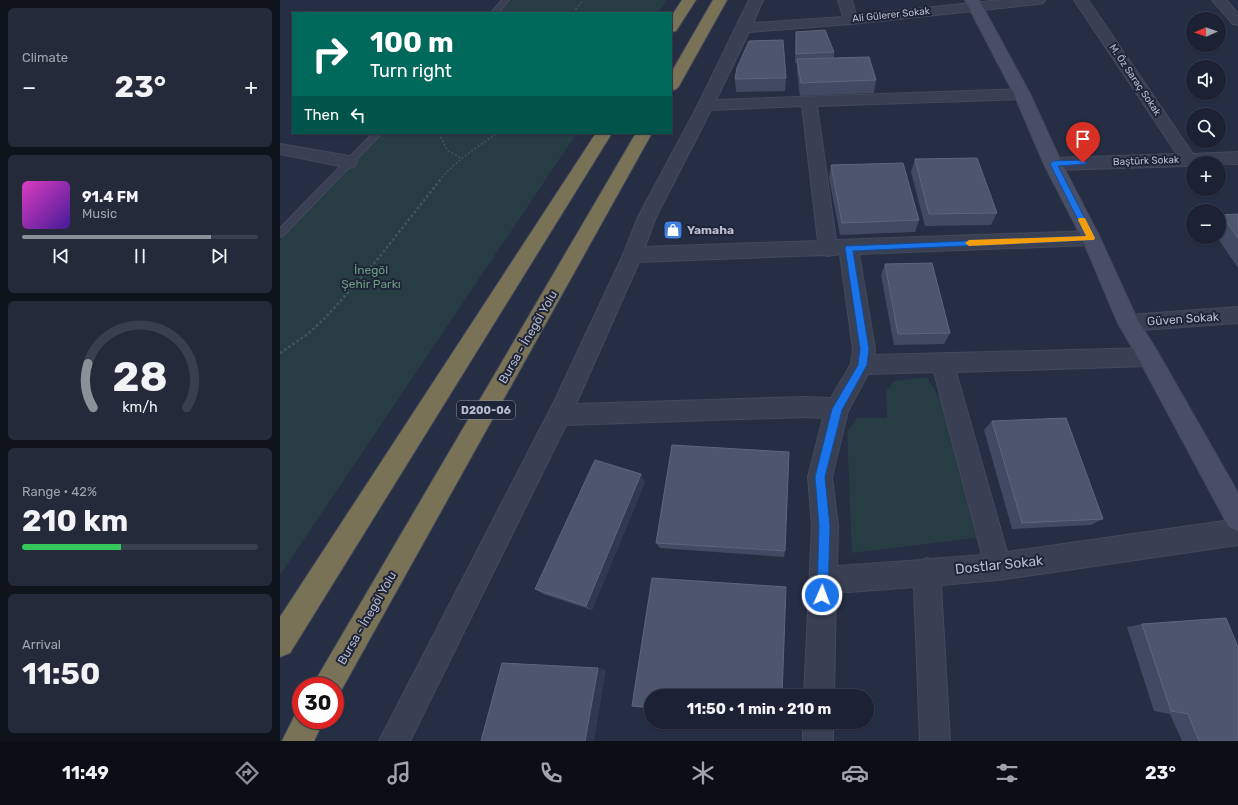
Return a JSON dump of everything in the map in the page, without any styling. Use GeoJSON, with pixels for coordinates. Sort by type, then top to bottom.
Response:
{"type":"FeatureCollection","features":[{"type":"Feature","properties":{"kind":"highway"},"geometry":{"type":"LineString","coordinates":[[672,26],[689,0]]}},
{"type":"Feature","properties":{"kind":"highway"},"geometry":{"type":"LineString","coordinates":[[672,84],[720,0]]}},
{"type":"Feature","properties":{"kind":"highway"},"geometry":{"type":"LineString","coordinates":[[280,643],[603,134]]}},
{"type":"Feature","properties":{"kind":"highway","name":"Bursa - İnegöl Yolu"},"geometry":{"type":"LineString","coordinates":[[333,677],[643,134]]}},
{"type":"Feature","properties":{"kind":"highway"},"geometry":{"type":"LineString","coordinates":[[297,741],[304,729]]}},
{"type":"Feature","properties":{"kind":"street"},"geometry":{"type":"LineString","coordinates":[[394,741],[558,415],[648,217],[706,105],[744,28],[756,0]]}},
{"type":"Feature","properties":{"kind":"street"},"geometry":{"type":"LineString","coordinates":[[845,0],[851,20]]}},
{"type":"Feature","properties":{"kind":"street","name":"Ali Gülerer Sokak"},"geometry":{"type":"LineString","coordinates":[[744,28],[851,20],[974,4],[1038,0]]}},
{"type":"Feature","properties":{"kind":"street","name":"M. Öz Saraç Sokak"},"geometry":{"type":"LineString","coordinates":[[1081,0],[1186,156]]}},
{"type":"Feature","properties":{"kind":"street"},"geometry":{"type":"LineString","coordinates":[[1219,0],[1238,21]]}},
{"type":"Feature","properties":{"kind":"street"},"geometry":{"type":"LineString","coordinates":[[974,4],[1022,94],[1053,164],[1091,238],[1128,324],[1149,357],[1238,518]]}},
{"type":"Feature","properties":{"kind":"street"},"geometry":{"type":"LineString","coordinates":[[706,105],[1022,94]]}},
{"type":"Feature","properties":{"kind":"street"},"geometry":{"type":"LineString","coordinates":[[809,102],[828,249]]}},
{"type":"Feature","properties":{"kind":"street"},"geometry":{"type":"LineString","coordinates":[[280,149],[349,162]]}},
{"type":"Feature","properties":{"kind":"street","name":"Baştürk Sokak"},"geometry":{"type":"LineString","coordinates":[[1226,158],[1238,158]]}},
{"type":"Feature","properties":{"kind":"street","name":"Baştürk Sokak"},"geometry":{"type":"LineString","coordinates":[[1053,164],[1186,160]]}},
{"type":"Feature","properties":{"kind":"street"},"geometry":{"type":"LineString","coordinates":[[632,255],[828,249],[1091,238]]}},
{"type":"Feature","properties":{"kind":"street"},"geometry":{"type":"LineString","coordinates":[[819,689],[825,526],[820,477],[837,409],[862,365],[864,349],[849,248]]}},
{"type":"Feature","properties":{"kind":"street","name":"Güven Sokak"},"geometry":{"type":"LineString","coordinates":[[1128,324],[1238,315]]}},
{"type":"Feature","properties":{"kind":"street"},"geometry":{"type":"LineString","coordinates":[[862,365],[943,364],[1149,357]]}},
{"type":"Feature","properties":{"kind":"street"},"geometry":{"type":"LineString","coordinates":[[943,364],[998,567]]}},
{"type":"Feature","properties":{"kind":"street"},"geometry":{"type":"LineString","coordinates":[[558,415],[805,407],[837,409]]}},
{"type":"Feature","properties":{"kind":"street","name":"Dostlar Sokak"},"geometry":{"type":"LineString","coordinates":[[823,581],[927,571],[998,567],[1238,532]]}},
{"type":"Feature","properties":{"kind":"street"},"geometry":{"type":"LineString","coordinates":[[927,571],[935,741]]}},
{"type":"Feature","properties":{"kind":"street"},"geometry":{"type":"LineString","coordinates":[[818,729],[818,741]]}},
{"type":"Feature","properties":{"kind":"lane"},"geometry":{"type":"LineString","coordinates":[[495,12],[506,0]]}},
{"type":"Feature","properties":{"kind":"lane"},"geometry":{"type":"LineString","coordinates":[[280,234],[377,134]]}},
{"type":"Feature","properties":{"kind":"path"},"geometry":{"type":"LineString","coordinates":[[574,12],[583,0]]}},
{"type":"Feature","properties":{"kind":"path"},"geometry":{"type":"LineString","coordinates":[[439,134],[447,150],[461,158]]}},
{"type":"Feature","properties":{"kind":"path"},"geometry":{"type":"LineString","coordinates":[[280,353],[308,334],[327,316],[377,260],[449,169],[461,158],[497,134]]}},
{"type":"Feature","properties":{"kind":"green space"},"geometry":{"type":"Polygon","coordinates":[[[511,0],[667,0],[659,12],[499,12],[511,0]]]}},
{"type":"Feature","properties":{"kind":"green space","name":"İnegöl Şehir Parkı"},"geometry":{"type":"Polygon","coordinates":[[[382,134],[576,134],[280,575],[280,240],[382,134]]]}},
{"type":"Feature","properties":{"kind":"green space"},"geometry":{"type":"Polygon","coordinates":[[[927,377],[941,401],[976,538],[852,553],[847,432],[857,418],[887,418],[886,392],[894,381],[927,377]]]}},
{"type":"Feature","properties":{"kind":"building"},"geometry":{"type":"Polygon","coordinates":[[[825,30],[834,52],[796,54],[796,32],[825,30]]]}},
{"type":"Feature","properties":{"kind":"building"},"geometry":{"type":"Polygon","coordinates":[[[783,40],[786,78],[735,79],[737,68],[749,41],[783,40]]]}},
{"type":"Feature","properties":{"kind":"building"},"geometry":{"type":"Polygon","coordinates":[[[869,57],[876,80],[801,83],[797,59],[869,57]]]}},
{"type":"Feature","properties":{"kind":"building"},"geometry":{"type":"Polygon","coordinates":[[[977,158],[997,213],[929,214],[915,159],[977,158]]]}},
{"type":"Feature","properties":{"kind":"building"},"geometry":{"type":"Polygon","coordinates":[[[903,163],[919,220],[842,223],[831,165],[903,163]]]}},
{"type":"Feature","properties":{"kind":"building"},"geometry":{"type":"Polygon","coordinates":[[[1238,214],[1238,238],[1226,221],[1226,215],[1238,214]]]}},
{"type":"Feature","properties":{"kind":"building"},"geometry":{"type":"Polygon","coordinates":[[[932,263],[950,333],[898,334],[885,264],[932,263]]]}},
{"type":"Feature","properties":{"kind":"building"},"geometry":{"type":"Polygon","coordinates":[[[1066,418],[1103,519],[1022,523],[992,421],[1066,418]]]}},
{"type":"Feature","properties":{"kind":"building"},"geometry":{"type":"Polygon","coordinates":[[[672,445],[789,452],[785,551],[656,543],[672,445]]]}},
{"type":"Feature","properties":{"kind":"building"},"geometry":{"type":"Polygon","coordinates":[[[595,460],[641,474],[586,606],[535,589],[595,460]]]}},
{"type":"Feature","properties":{"kind":"building"},"geometry":{"type":"Polygon","coordinates":[[[652,578],[786,587],[782,689],[644,689],[644,707],[632,706],[652,578]]]}},
{"type":"Feature","properties":{"kind":"building"},"geometry":{"type":"Polygon","coordinates":[[[1226,618],[1238,647],[1238,741],[1199,741],[1188,714],[1171,711],[1142,624],[1226,618]]]}},
{"type":"Feature","properties":{"kind":"building"},"geometry":{"type":"Polygon","coordinates":[[[502,663],[598,668],[585,741],[481,741],[502,663]]]}},
{"type":"Feature","properties":{"kind":"slow traffic"},"geometry":{"type":"LineString","coordinates":[[969,243],[1091,238],[1082,220]]}},
{"type":"Feature","properties":{"kind":"place","name":"Yamaha"},"geometry":{"type":"Point","coordinates":[673,230]}},
{"type":"Feature","properties":{"kind":"route"},"geometry":{"type":"LineString","coordinates":[[822,595],[825,526],[820,477],[830,432],[837,409],[862,365],[864,349],[849,248],[1091,238],[1053,164],[1083,163]]}}]}
